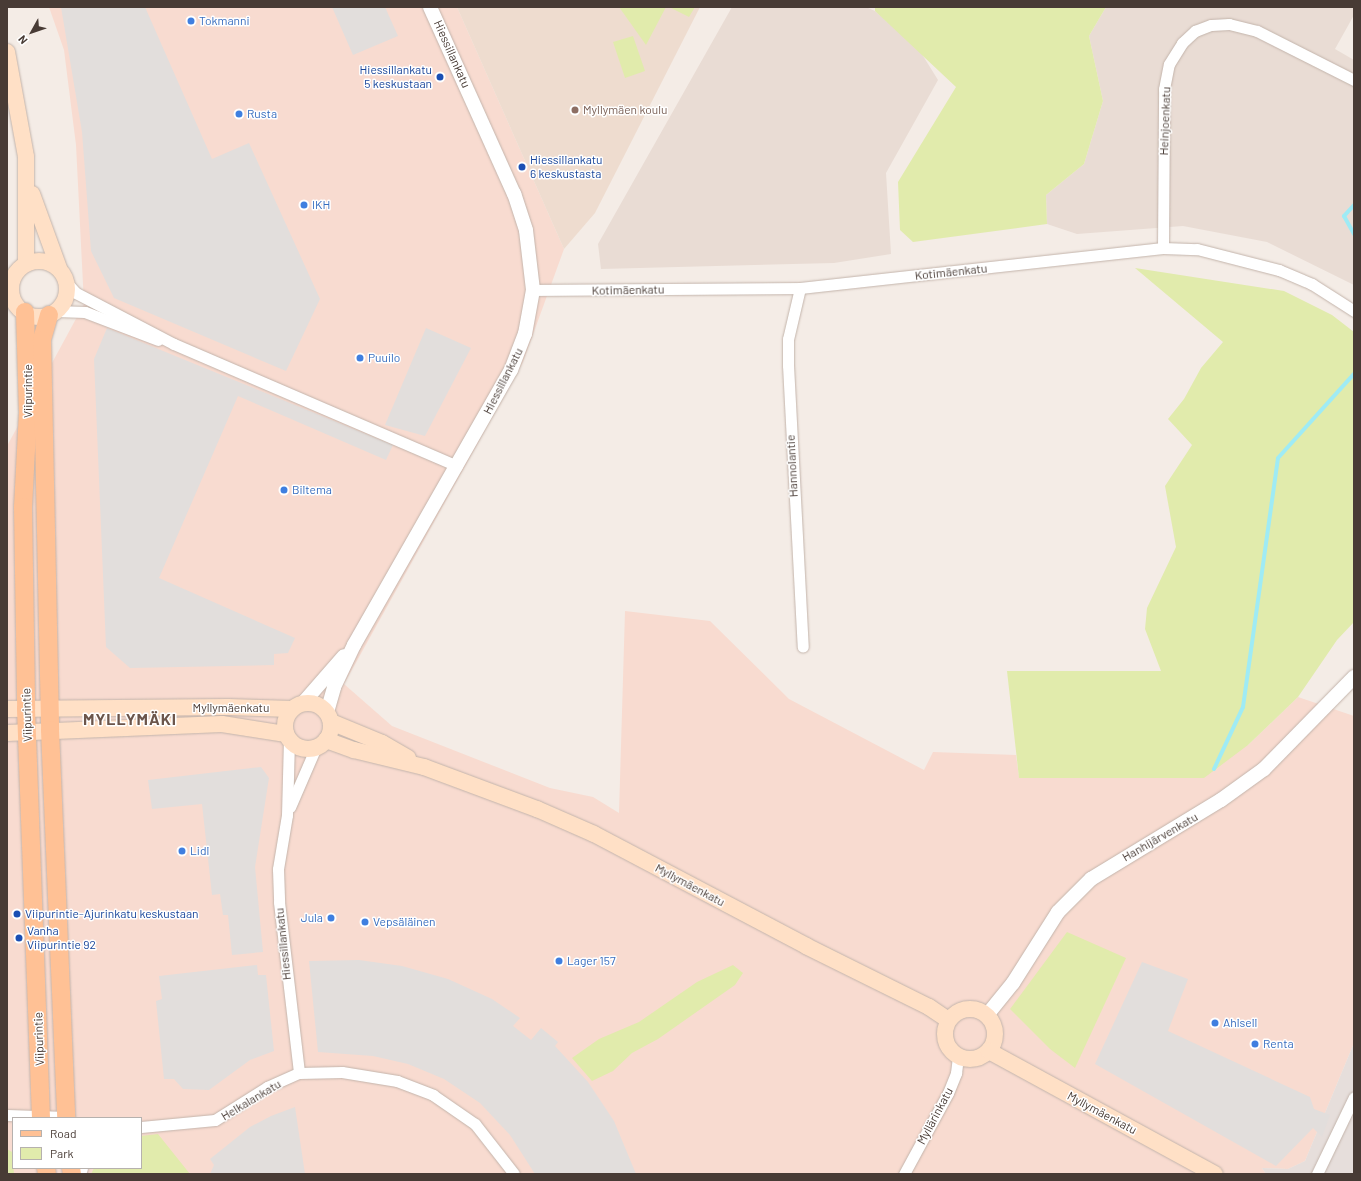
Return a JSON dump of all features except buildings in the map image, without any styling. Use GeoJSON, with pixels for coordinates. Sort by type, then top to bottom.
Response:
{"type":"FeatureCollection","features":[{"type":"Feature","properties":{"kind":"main road"},"geometry":{"type":"LineString","coordinates":[[7,52],[16,95],[27,178],[26,264]]}},
{"type":"Feature","properties":{"kind":"main road"},"geometry":{"type":"LineString","coordinates":[[27,178],[59,268],[67,283],[63,303],[52,313],[32,316],[25,312],[14,300],[12,283],[20,268],[26,264],[43,261],[59,268]]}},
{"type":"Feature","properties":{"kind":"main road","name":"Viipurintie"},"geometry":{"type":"LineString","coordinates":[[25,312],[28,397],[23,507],[26,710],[41,1117]]}},
{"type":"Feature","properties":{"kind":"main road","name":"Viipurintie"},"geometry":{"type":"LineString","coordinates":[[52,313],[42,340],[50,730],[66,1117]]}},
{"type":"Feature","properties":{"kind":"main road"},"geometry":{"type":"LineString","coordinates":[[316,704],[329,717],[321,744],[306,749],[288,736],[287,716],[297,706],[316,704]]}},
{"type":"Feature","properties":{"kind":"main road","name":"Myllymäenkatu"},"geometry":{"type":"LineString","coordinates":[[7,709],[50,711],[297,706]]}},
{"type":"Feature","properties":{"kind":"main road","name":"Myllymäenkatu"},"geometry":{"type":"LineString","coordinates":[[329,717],[382,743],[424,768]]}},
{"type":"Feature","properties":{"kind":"main road","name":"Myllymäenkatu"},"geometry":{"type":"LineString","coordinates":[[7,733],[222,724],[288,736]]}},
{"type":"Feature","properties":{"kind":"main road","name":"Myllymäenkatu"},"geometry":{"type":"LineString","coordinates":[[321,744],[354,750],[424,768],[537,809],[594,834],[806,946],[929,1007],[948,1020]]}},
{"type":"Feature","properties":{"kind":"main road"},"geometry":{"type":"LineString","coordinates":[[966,1009],[981,1011],[987,1015],[995,1029],[995,1037],[989,1051],[978,1058],[958,1056],[947,1045],[945,1037],[948,1020],[966,1009]]}},
{"type":"Feature","properties":{"kind":"main road","name":"Myllymäenkatu"},"geometry":{"type":"LineString","coordinates":[[989,1051],[1215,1174]]}},
{"type":"Feature","properties":{"kind":"street","name":"Hiessillankatu"},"geometry":{"type":"LineString","coordinates":[[329,717],[334,688],[354,645],[457,466],[519,353],[533,290],[526,230],[514,194],[430,7]]}},
{"type":"Feature","properties":{"kind":"street","name":"Heinjoenkatu"},"geometry":{"type":"LineString","coordinates":[[1163,248],[1164,89],[1169,64],[1182,43],[1195,31],[1211,25],[1229,24],[1257,30],[1354,80]]}},
{"type":"Feature","properties":{"kind":"street","name":"Kotimäenkatu"},"geometry":{"type":"LineString","coordinates":[[533,290],[800,288],[1163,248],[1197,248],[1279,270],[1312,284],[1354,312]]}},
{"type":"Feature","properties":{"kind":"street"},"geometry":{"type":"LineString","coordinates":[[67,283],[76,294],[174,344],[457,466]]}},
{"type":"Feature","properties":{"kind":"street","name":"Hannolantie"},"geometry":{"type":"LineString","coordinates":[[800,288],[788,339],[788,365],[803,647]]}},
{"type":"Feature","properties":{"kind":"street"},"geometry":{"type":"LineString","coordinates":[[52,313],[85,312],[145,336],[174,344]]}},
{"type":"Feature","properties":{"kind":"street","name":"Hiessillankatu"},"geometry":{"type":"LineString","coordinates":[[297,706],[354,645]]}},
{"type":"Feature","properties":{"kind":"street","name":"Hanhijärvenkatu"},"geometry":{"type":"LineString","coordinates":[[987,1015],[1013,984],[1058,912],[1091,879],[1221,800],[1264,769],[1354,677]]}},
{"type":"Feature","properties":{"kind":"street","name":"Hiessillankatu"},"geometry":{"type":"LineString","coordinates":[[288,736],[287,815],[278,869],[279,902],[299,1073]]}},
{"type":"Feature","properties":{"kind":"street","name":"Hiessillankatu"},"geometry":{"type":"LineString","coordinates":[[287,815],[321,744]]}},
{"type":"Feature","properties":{"kind":"street","name":"Myllärinkatu"},"geometry":{"type":"LineString","coordinates":[[904,1174],[948,1093],[956,1073],[958,1056]]}},
{"type":"Feature","properties":{"kind":"street","name":"Helkalankatu"},"geometry":{"type":"LineString","coordinates":[[142,1127],[215,1120],[267,1087],[299,1073],[342,1072],[397,1081],[433,1095],[475,1124],[514,1174]]}},
{"type":"Feature","properties":{"kind":"street"},"geometry":{"type":"LineString","coordinates":[[1317,1174],[1354,1097]]}},
{"type":"Feature","properties":{"kind":"street"},"geometry":{"type":"LineString","coordinates":[[7,1115],[30,1117]]}},
{"type":"Feature","properties":{"kind":"shaded area"},"geometry":{"type":"Polygon","coordinates":[[[49,7],[457,7],[564,249],[523,362],[344,684],[392,726],[550,788],[593,797],[619,813],[625,611],[710,621],[789,699],[924,770],[933,752],[1016,755],[1019,777],[1248,745],[1298,697],[1354,716],[1354,1043],[1305,1161],[1288,1169],[1262,1168],[1266,1174],[7,1174],[7,446],[84,304],[76,145],[64,50],[49,7]]]}},
{"type":"Feature","properties":{"kind":"shaded area"},"geometry":{"type":"Polygon","coordinates":[[[61,7],[145,7],[212,159],[249,143],[320,299],[286,371],[114,298],[91,251],[82,132],[61,7]]]}},
{"type":"Feature","properties":{"kind":"shaded area"},"geometry":{"type":"Polygon","coordinates":[[[332,7],[385,7],[398,36],[353,55],[332,7]]]}},
{"type":"Feature","properties":{"kind":"shaded area","name":"Myllymäen koulu"},"geometry":{"type":"Polygon","coordinates":[[[457,7],[700,7],[595,213],[564,249],[457,7]]]}},
{"type":"Feature","properties":{"kind":"shaded area"},"geometry":{"type":"Polygon","coordinates":[[[732,7],[866,7],[875,11],[920,51],[938,80],[886,173],[891,254],[834,263],[601,269],[598,244],[732,7]]]}},
{"type":"Feature","properties":{"kind":"shaded area"},"geometry":{"type":"Polygon","coordinates":[[[1106,7],[1354,7],[1354,15],[1335,49],[1354,60],[1354,285],[1267,242],[1183,226],[1077,234],[1047,224],[1046,195],[1084,164],[1103,101],[1089,36],[1106,7]]]}},
{"type":"Feature","properties":{"kind":"shaded area"},"geometry":{"type":"Polygon","coordinates":[[[107,328],[393,445],[386,460],[238,396],[159,578],[295,638],[288,653],[274,654],[274,665],[130,668],[106,647],[94,359],[107,328]]]}},
{"type":"Feature","properties":{"kind":"shaded area"},"geometry":{"type":"Polygon","coordinates":[[[426,328],[471,348],[425,436],[385,425],[426,328]]]}},
{"type":"Feature","properties":{"kind":"shaded area"},"geometry":{"type":"Polygon","coordinates":[[[261,767],[269,778],[255,867],[263,952],[232,955],[228,915],[223,915],[220,894],[212,895],[202,804],[152,809],[148,780],[261,767]]]}},
{"type":"Feature","properties":{"kind":"shaded area"},"geometry":{"type":"Polygon","coordinates":[[[359,960],[402,966],[448,979],[492,999],[520,1018],[513,1026],[531,1040],[541,1028],[558,1042],[555,1046],[588,1082],[614,1121],[636,1174],[535,1174],[510,1135],[480,1103],[444,1079],[408,1064],[373,1056],[318,1052],[309,961],[359,960]]]}},
{"type":"Feature","properties":{"kind":"shaded area"},"geometry":{"type":"Polygon","coordinates":[[[1142,962],[1188,979],[1168,1031],[1310,1097],[1314,1109],[1330,1115],[1322,1137],[1313,1128],[1276,1166],[1095,1064],[1142,962]]]}},
{"type":"Feature","properties":{"kind":"shaded area"},"geometry":{"type":"Polygon","coordinates":[[[257,965],[258,975],[266,975],[274,1051],[250,1060],[209,1090],[183,1089],[174,1079],[164,1079],[156,1001],[162,999],[159,976],[257,965]]]}},
{"type":"Feature","properties":{"kind":"shaded area"},"geometry":{"type":"Polygon","coordinates":[[[1354,1043],[1354,1174],[1266,1174],[1262,1168],[1288,1169],[1305,1161],[1354,1043]]]}},
{"type":"Feature","properties":{"kind":"shaded area"},"geometry":{"type":"Polygon","coordinates":[[[295,1107],[305,1174],[210,1174],[214,1165],[210,1159],[250,1127],[271,1116],[295,1107]]]}},
{"type":"Feature","properties":{"kind":"green space"},"geometry":{"type":"Polygon","coordinates":[[[619,7],[666,7],[646,45],[619,7]]]}},
{"type":"Feature","properties":{"kind":"green space"},"geometry":{"type":"Polygon","coordinates":[[[669,7],[695,7],[689,17],[669,7]]]}},
{"type":"Feature","properties":{"kind":"green space"},"geometry":{"type":"Polygon","coordinates":[[[875,7],[1106,7],[1089,36],[1103,101],[1084,164],[1046,195],[1047,224],[913,242],[900,230],[898,182],[956,87],[875,11],[875,7]]]}},
{"type":"Feature","properties":{"kind":"green space"},"geometry":{"type":"Polygon","coordinates":[[[633,36],[645,71],[625,78],[613,42],[633,36]]]}},
{"type":"Feature","properties":{"kind":"green space"},"geometry":{"type":"Polygon","coordinates":[[[1135,268],[1284,291],[1332,315],[1354,332],[1354,622],[1337,640],[1298,697],[1248,745],[1204,778],[1019,778],[1007,671],[1161,671],[1145,629],[1147,608],[1176,547],[1165,486],[1192,445],[1168,419],[1184,399],[1201,368],[1223,342],[1135,268]]]}},
{"type":"Feature","properties":{"kind":"green space"},"geometry":{"type":"Polygon","coordinates":[[[1067,932],[1126,958],[1075,1068],[1050,1049],[1010,1009],[1067,932]]]}},
{"type":"Feature","properties":{"kind":"green space"},"geometry":{"type":"Polygon","coordinates":[[[733,965],[743,973],[735,985],[658,1039],[632,1053],[613,1071],[592,1081],[572,1058],[599,1039],[639,1022],[697,982],[733,965]]]}},
{"type":"Feature","properties":{"kind":"green space"},"geometry":{"type":"Polygon","coordinates":[[[158,1134],[190,1174],[91,1174],[94,1169],[142,1169],[142,1136],[158,1134]]]}},
{"type":"Feature","properties":{"kind":"green space"},"geometry":{"type":"Polygon","coordinates":[[[7,1149],[12,1152],[12,1169],[14,1169],[14,1174],[7,1174],[7,1149]]]}},
{"type":"Feature","properties":{"kind":"waterway"},"geometry":{"type":"LineString","coordinates":[[1354,205],[1344,216],[1354,234]]}},
{"type":"Feature","properties":{"kind":"waterway"},"geometry":{"type":"LineString","coordinates":[[1214,769],[1243,707],[1278,458],[1354,374]]}},
{"type":"Feature","properties":{"kind":"place","name":"Tokmanni"},"geometry":{"type":"Point","coordinates":[191,21]}},
{"type":"Feature","properties":{"kind":"place","name":"Hiessillankatu 5 keskustaan"},"geometry":{"type":"Point","coordinates":[440,77]}},
{"type":"Feature","properties":{"kind":"place","name":"Myllymäen koulu"},"geometry":{"type":"Point","coordinates":[575,110]}},
{"type":"Feature","properties":{"kind":"place","name":"Rusta"},"geometry":{"type":"Point","coordinates":[239,114]}},
{"type":"Feature","properties":{"kind":"place","name":"Hiessillankatu 6 keskustasta"},"geometry":{"type":"Point","coordinates":[522,167]}},
{"type":"Feature","properties":{"kind":"place","name":"IKH"},"geometry":{"type":"Point","coordinates":[304,205]}},
{"type":"Feature","properties":{"kind":"place","name":"Puuilo"},"geometry":{"type":"Point","coordinates":[360,358]}},
{"type":"Feature","properties":{"kind":"place","name":"Biltema"},"geometry":{"type":"Point","coordinates":[284,490]}},
{"type":"Feature","properties":{"kind":"place","name":"Lidl"},"geometry":{"type":"Point","coordinates":[182,851]}},
{"type":"Feature","properties":{"kind":"place","name":"Viipurintie-Ajurinkatu keskustaan"},"geometry":{"type":"Point","coordinates":[17,914]}},
{"type":"Feature","properties":{"kind":"place","name":"Jula"},"geometry":{"type":"Point","coordinates":[331,918]}},
{"type":"Feature","properties":{"kind":"place","name":"Vepsäläinen"},"geometry":{"type":"Point","coordinates":[365,922]}},
{"type":"Feature","properties":{"kind":"place","name":"Vanha Viipurintie 92"},"geometry":{"type":"Point","coordinates":[19,938]}},
{"type":"Feature","properties":{"kind":"place","name":"Lager 157"},"geometry":{"type":"Point","coordinates":[559,961]}},
{"type":"Feature","properties":{"kind":"place","name":"Ahlsell"},"geometry":{"type":"Point","coordinates":[1215,1023]}},
{"type":"Feature","properties":{"kind":"place","name":"Renta"},"geometry":{"type":"Point","coordinates":[1255,1044]}},
{"type":"Feature","properties":{"kind":"district","name":"MYLLYMÄKI"},"geometry":{"type":"Point","coordinates":[130,719]}}]}
